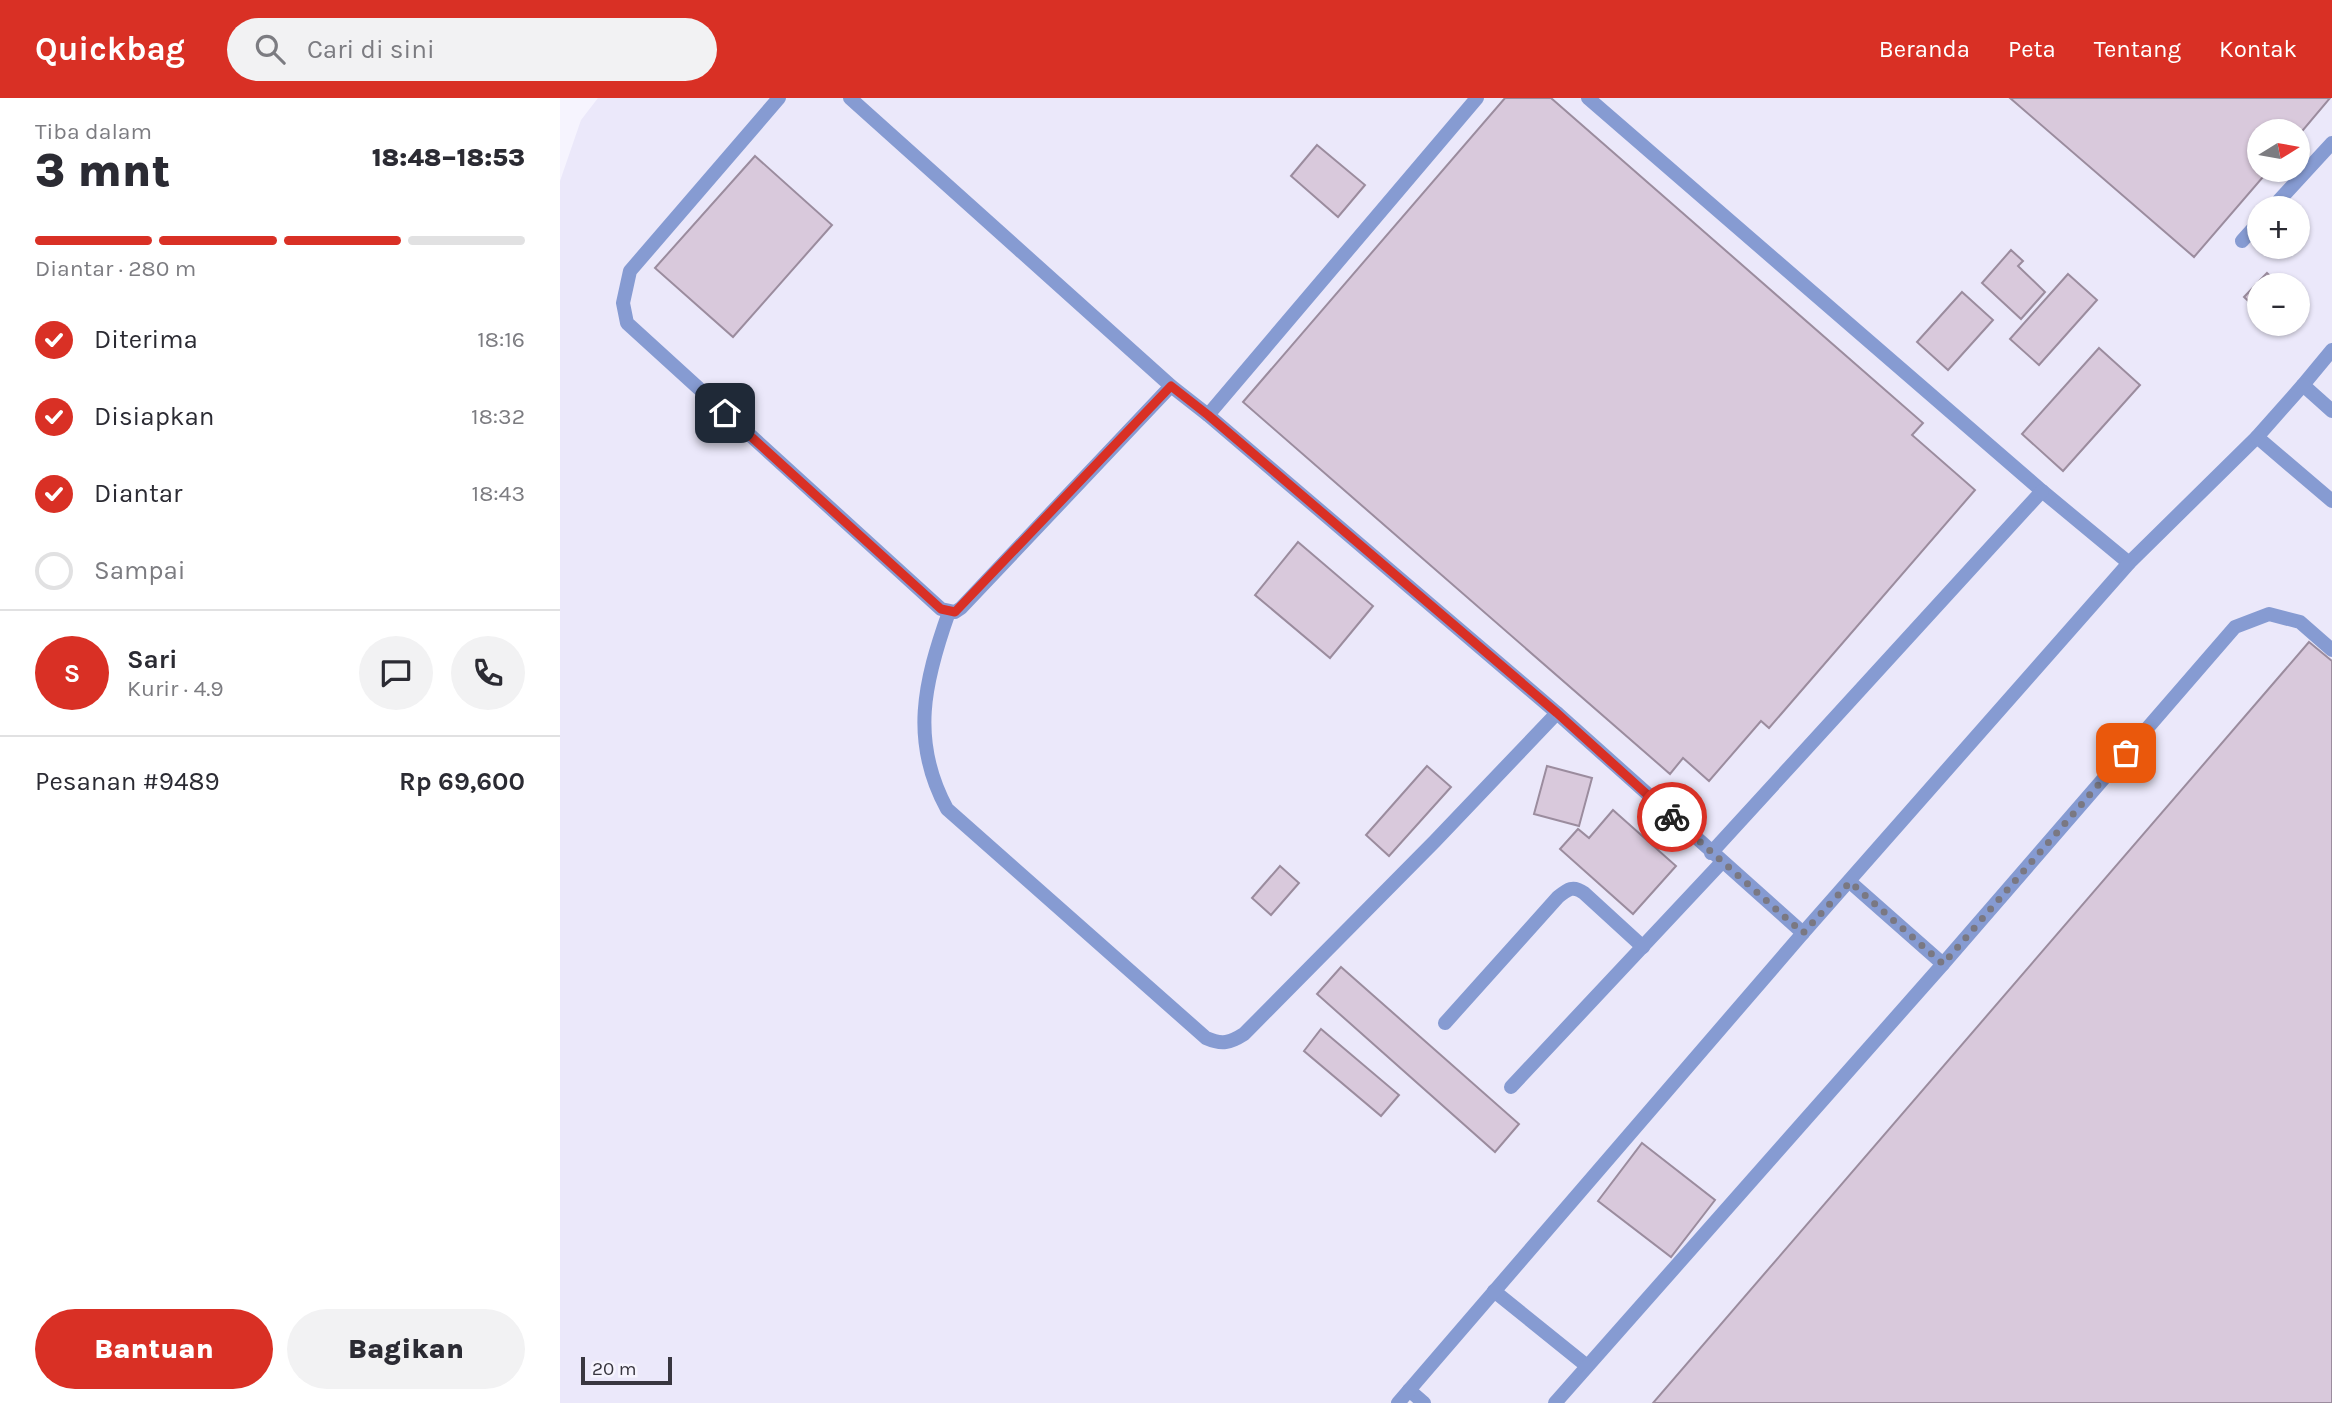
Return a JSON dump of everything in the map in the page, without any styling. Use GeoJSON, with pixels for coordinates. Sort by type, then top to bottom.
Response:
{"type":"FeatureCollection","features":[{"type":"Feature","properties":{"kind":"street"},"geometry":{"type":"LineString","coordinates":[[779,98],[630,271],[622,303],[626,323],[941,609],[955,612],[961,607],[1171,386]]}},
{"type":"Feature","properties":{"kind":"street"},"geometry":{"type":"LineString","coordinates":[[850,98],[1171,386],[1557,713],[1803,933]]}},
{"type":"Feature","properties":{"kind":"street"},"geometry":{"type":"LineString","coordinates":[[1208,415],[1477,98]]}},
{"type":"Feature","properties":{"kind":"street"},"geometry":{"type":"LineString","coordinates":[[1588,98],[2042,491],[2129,563]]}},
{"type":"Feature","properties":{"kind":"street"},"geometry":{"type":"LineString","coordinates":[[2283,196],[2332,143]]}},
{"type":"Feature","properties":{"kind":"street"},"geometry":{"type":"LineString","coordinates":[[2242,241],[2247,235]]}},
{"type":"Feature","properties":{"kind":"street"},"geometry":{"type":"LineString","coordinates":[[1398,1403],[1803,933],[2129,563],[2257,437],[2332,350]]}},
{"type":"Feature","properties":{"kind":"street"},"geometry":{"type":"LineString","coordinates":[[2303,385],[2332,411]]}},
{"type":"Feature","properties":{"kind":"street"},"geometry":{"type":"LineString","coordinates":[[2257,437],[2332,500]]}},
{"type":"Feature","properties":{"kind":"street"},"geometry":{"type":"LineString","coordinates":[[1511,1087],[1643,947],[1716,857],[2042,491]]}},
{"type":"Feature","properties":{"kind":"street"},"geometry":{"type":"LineString","coordinates":[[949,612],[929,673],[925,706],[928,765],[947,809],[1206,1038],[1220,1044],[1232,1042],[1244,1034],[1435,842],[1557,713]]}},
{"type":"Feature","properties":{"kind":"street"},"geometry":{"type":"LineString","coordinates":[[1555,1403],[1943,964],[2235,627],[2269,614],[2300,622],[2332,650]]}},
{"type":"Feature","properties":{"kind":"street"},"geometry":{"type":"LineString","coordinates":[[1850,882],[1943,964]]}},
{"type":"Feature","properties":{"kind":"street"},"geometry":{"type":"LineString","coordinates":[[1445,1023],[1568,889],[1573,888],[1584,893],[1643,947]]}},
{"type":"Feature","properties":{"kind":"street"},"geometry":{"type":"LineString","coordinates":[[1494,1291],[1587,1366]]}},
{"type":"Feature","properties":{"kind":"street"},"geometry":{"type":"LineString","coordinates":[[1409,1390],[1424,1403]]}},
{"type":"Feature","properties":{"kind":"shaded area"},"geometry":{"type":"Polygon","coordinates":[[[598,98],[2332,98],[2332,1403],[560,1403],[560,181],[581,120],[598,98]]]}},
{"type":"Feature","properties":{"kind":"building"},"geometry":{"type":"Polygon","coordinates":[[[1505,98],[1551,98],[1923,423],[1912,435],[1975,490],[1769,728],[1761,721],[1709,781],[1683,758],[1670,774],[1243,402],[1505,98]]]}},
{"type":"Feature","properties":{"kind":"building"},"geometry":{"type":"Polygon","coordinates":[[[2010,98],[2330,98],[2310,122],[2310,119],[2247,119],[2247,182],[2259,182],[2194,257],[2010,98]]]}},
{"type":"Feature","properties":{"kind":"building"},"geometry":{"type":"Polygon","coordinates":[[[1317,145],[1365,185],[1338,217],[1291,176],[1317,145]]]}},
{"type":"Feature","properties":{"kind":"building"},"geometry":{"type":"Polygon","coordinates":[[[755,156],[832,225],[733,337],[655,268],[755,156]]]}},
{"type":"Feature","properties":{"kind":"building"},"geometry":{"type":"Polygon","coordinates":[[[2011,250],[2023,261],[2018,266],[2045,292],[2021,319],[1982,283],[2011,250]]]}},
{"type":"Feature","properties":{"kind":"building"},"geometry":{"type":"Polygon","coordinates":[[[2068,274],[2097,300],[2039,365],[2010,339],[2068,274]]]}},
{"type":"Feature","properties":{"kind":"building"},"geometry":{"type":"Polygon","coordinates":[[[1962,292],[1993,320],[1948,370],[1917,342],[1962,292]]]}},
{"type":"Feature","properties":{"kind":"building"},"geometry":{"type":"Polygon","coordinates":[[[2099,348],[2140,385],[2063,471],[2022,434],[2099,348]]]}},
{"type":"Feature","properties":{"kind":"building"},"geometry":{"type":"Polygon","coordinates":[[[1298,542],[1373,606],[1330,658],[1255,595],[1298,542]]]}},
{"type":"Feature","properties":{"kind":"building"},"geometry":{"type":"Polygon","coordinates":[[[2309,642],[2332,661],[2332,1403],[1653,1403],[2309,642]]]}},
{"type":"Feature","properties":{"kind":"building"},"geometry":{"type":"Polygon","coordinates":[[[1427,766],[1451,787],[1389,856],[1366,835],[1427,766]]]}},
{"type":"Feature","properties":{"kind":"building"},"geometry":{"type":"Polygon","coordinates":[[[1547,766],[1592,778],[1579,826],[1534,814],[1547,766]]]}},
{"type":"Feature","properties":{"kind":"building"},"geometry":{"type":"Polygon","coordinates":[[[1613,810],[1676,866],[1633,914],[1560,849],[1578,829],[1589,838],[1613,810]]]}},
{"type":"Feature","properties":{"kind":"building"},"geometry":{"type":"Polygon","coordinates":[[[1280,866],[1299,883],[1271,915],[1252,898],[1280,866]]]}},
{"type":"Feature","properties":{"kind":"building"},"geometry":{"type":"Polygon","coordinates":[[[1341,967],[1519,1124],[1495,1152],[1317,994],[1341,967]]]}},
{"type":"Feature","properties":{"kind":"building"},"geometry":{"type":"Polygon","coordinates":[[[1321,1029],[1399,1095],[1381,1116],[1304,1051],[1321,1029]]]}},
{"type":"Feature","properties":{"kind":"building"},"geometry":{"type":"Polygon","coordinates":[[[1642,1143],[1715,1200],[1671,1257],[1598,1201],[1642,1143]]]}},
{"type":"Feature","properties":{"kind":"way so far"},"geometry":{"type":"LineString","coordinates":[[1672,817],[1803,933],[1850,882],[1943,964],[2126,753]]}},
{"type":"Feature","properties":{"kind":"route"},"geometry":{"type":"LineString","coordinates":[[725,413],[941,609],[955,612],[1171,386],[1557,713],[1672,817]]}}]}
